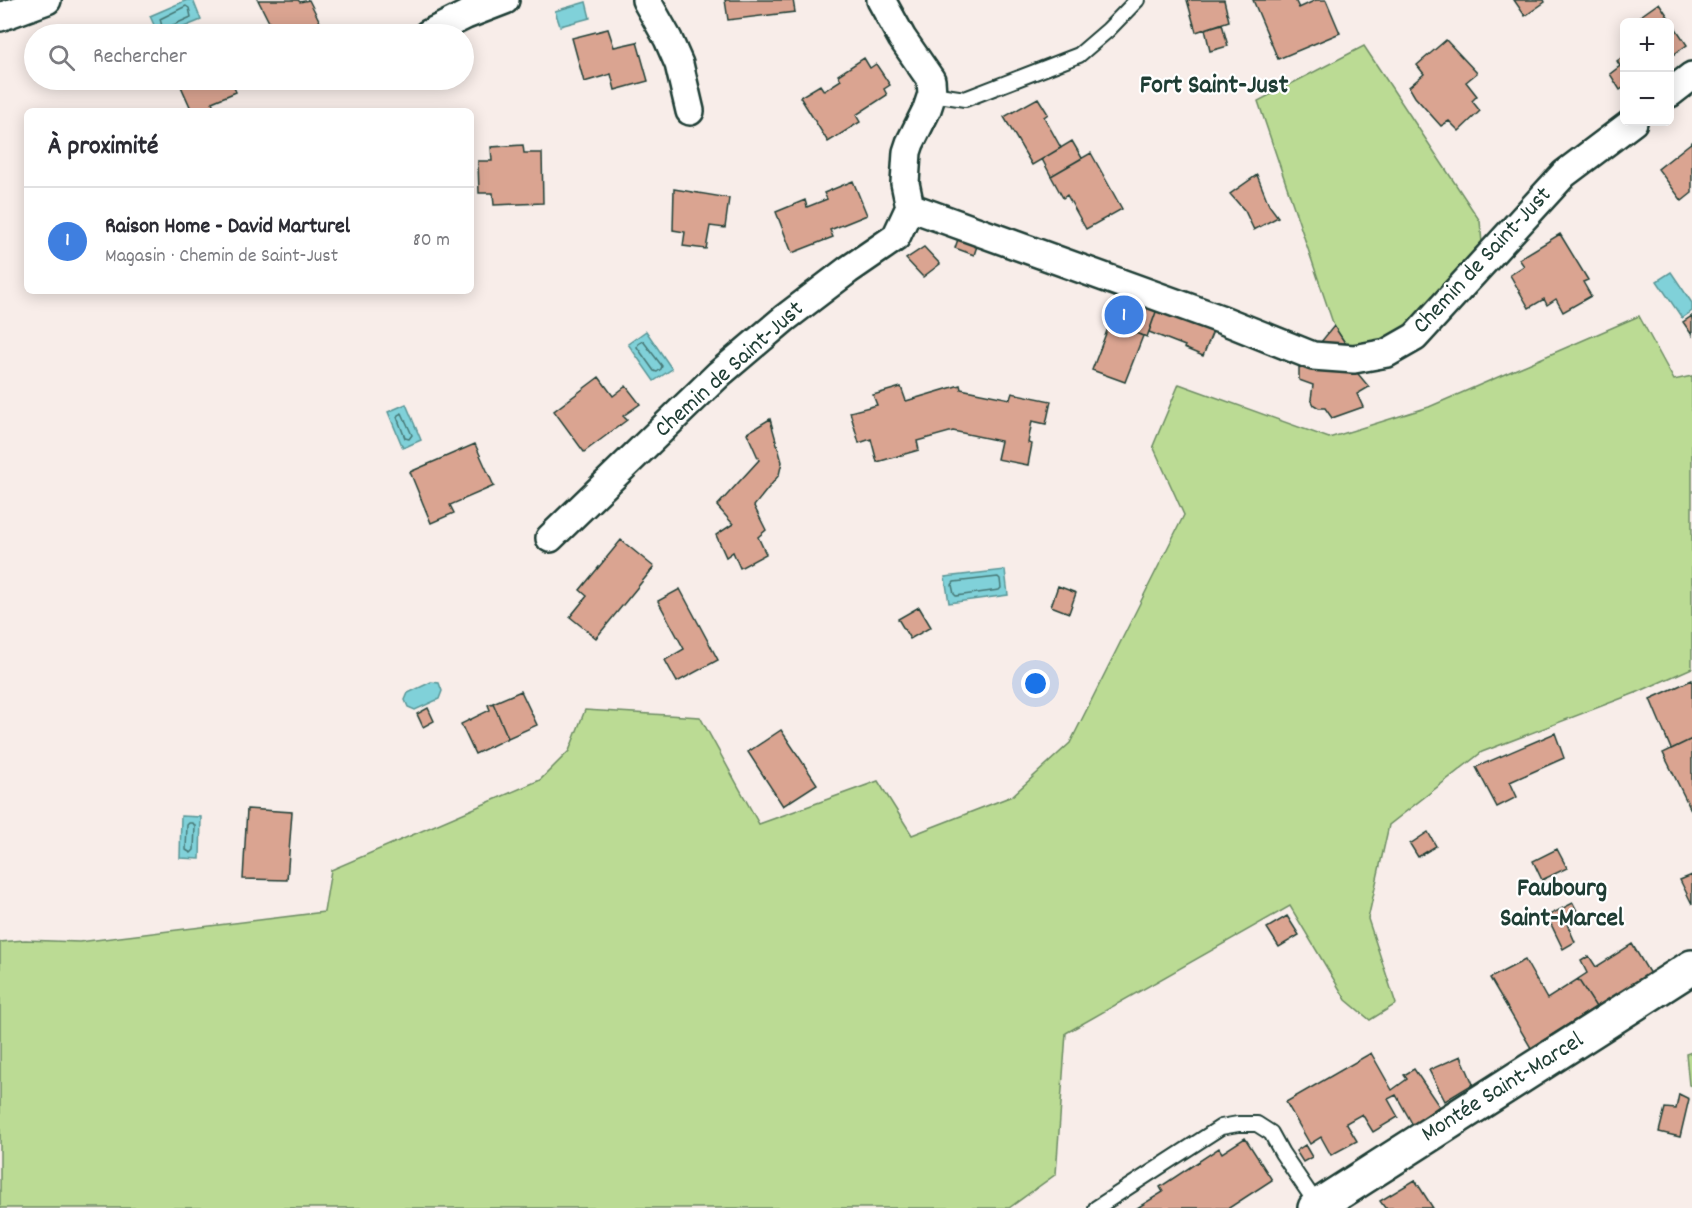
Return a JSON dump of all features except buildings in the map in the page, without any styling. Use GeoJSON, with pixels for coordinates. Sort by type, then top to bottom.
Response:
{"type":"FeatureCollection","features":[{"type":"Feature","properties":{"kind":"main road","name":"Montée Saint-Marcel"},"geometry":{"type":"LineString","coordinates":[[1317,1207],[1692,967]]}},
{"type":"Feature","properties":{"kind":"street"},"geometry":{"type":"LineString","coordinates":[[0,16],[47,0]]}},
{"type":"Feature","properties":{"kind":"street"},"geometry":{"type":"LineString","coordinates":[[448,24],[505,0]]}},
{"type":"Feature","properties":{"kind":"street"},"geometry":{"type":"LineString","coordinates":[[646,0],[679,64],[690,111]]}},
{"type":"Feature","properties":{"kind":"street"},"geometry":{"type":"LineString","coordinates":[[881,0],[902,38],[931,81],[932,94],[927,109],[909,143],[907,152],[906,183],[910,207]]}},
{"type":"Feature","properties":{"kind":"street"},"geometry":{"type":"LineString","coordinates":[[1674,90],[1692,76]]}},
{"type":"Feature","properties":{"kind":"street","name":"Chemin de Saint-Just"},"geometry":{"type":"LineString","coordinates":[[550,538],[719,374],[785,318],[896,237],[910,207],[1223,320],[1313,356],[1354,359],[1387,353],[1415,337],[1564,174],[1628,126]]}},
{"type":"Feature","properties":{"kind":"lane"},"geometry":{"type":"LineString","coordinates":[[932,94],[964,99],[1079,55],[1108,30],[1137,0]]}},
{"type":"Feature","properties":{"kind":"lane"},"geometry":{"type":"LineString","coordinates":[[1096,1208],[1221,1127],[1238,1124],[1257,1125],[1271,1133],[1317,1207]]}},
{"type":"Feature","properties":{"kind":"green space"},"geometry":{"type":"Polygon","coordinates":[[[1364,46],[1480,221],[1482,243],[1469,264],[1393,337],[1369,348],[1349,349],[1334,326],[1258,101],[1364,46]]]}},
{"type":"Feature","properties":{"kind":"green space"},"geometry":{"type":"Polygon","coordinates":[[[1639,316],[1674,380],[1692,376],[1692,668],[1638,692],[1482,752],[1389,825],[1368,919],[1396,1004],[1370,1020],[1346,1000],[1290,906],[1066,1033],[1056,1174],[1009,1208],[0,1208],[0,942],[25,940],[79,942],[324,912],[331,870],[540,780],[569,751],[585,710],[700,717],[759,824],[878,781],[912,835],[1012,796],[1070,743],[1184,515],[1153,446],[1179,384],[1329,438],[1429,407],[1639,316]]]}},
{"type":"Feature","properties":{"kind":"green space"},"geometry":{"type":"Polygon","coordinates":[[[1692,1052],[1692,1086],[1689,1085],[1686,1054],[1692,1052]]]}},
{"type":"Feature","properties":{"kind":"water"},"geometry":{"type":"Polygon","coordinates":[[[187,0],[193,0],[201,20],[191,24],[154,24],[150,16],[187,0]]]}},
{"type":"Feature","properties":{"kind":"water"},"geometry":{"type":"Polygon","coordinates":[[[586,2],[590,18],[560,26],[555,11],[586,2]]]}},
{"type":"Feature","properties":{"kind":"water"},"geometry":{"type":"Polygon","coordinates":[[[1671,272],[1692,303],[1692,311],[1682,318],[1657,281],[1671,272]]]}},
{"type":"Feature","properties":{"kind":"water"},"geometry":{"type":"Polygon","coordinates":[[[646,331],[672,369],[654,381],[628,344],[646,331]]]}},
{"type":"Feature","properties":{"kind":"water"},"geometry":{"type":"Polygon","coordinates":[[[406,404],[421,440],[403,448],[388,412],[406,404]]]}},
{"type":"Feature","properties":{"kind":"water"},"geometry":{"type":"Polygon","coordinates":[[[1005,570],[1008,595],[949,603],[945,577],[1005,570]]]}},
{"type":"Feature","properties":{"kind":"water"},"geometry":{"type":"Polygon","coordinates":[[[431,682],[439,683],[442,691],[439,699],[415,710],[408,707],[405,700],[408,693],[431,682]]]}},
{"type":"Feature","properties":{"kind":"water"},"geometry":{"type":"Polygon","coordinates":[[[181,816],[201,817],[200,859],[180,858],[181,816]]]}},
{"type":"Feature","properties":{"kind":"place","name":"Raison Home - David Marturel"},"geometry":{"type":"Point","coordinates":[1124,315]}},
{"type":"Feature","properties":{"kind":"district","name":"Fort Saint-Just"},"geometry":{"type":"Point","coordinates":[1214,86]}},
{"type":"Feature","properties":{"kind":"district","name":"Faubourg Saint-Marcel"},"geometry":{"type":"Point","coordinates":[1562,904]}}]}
